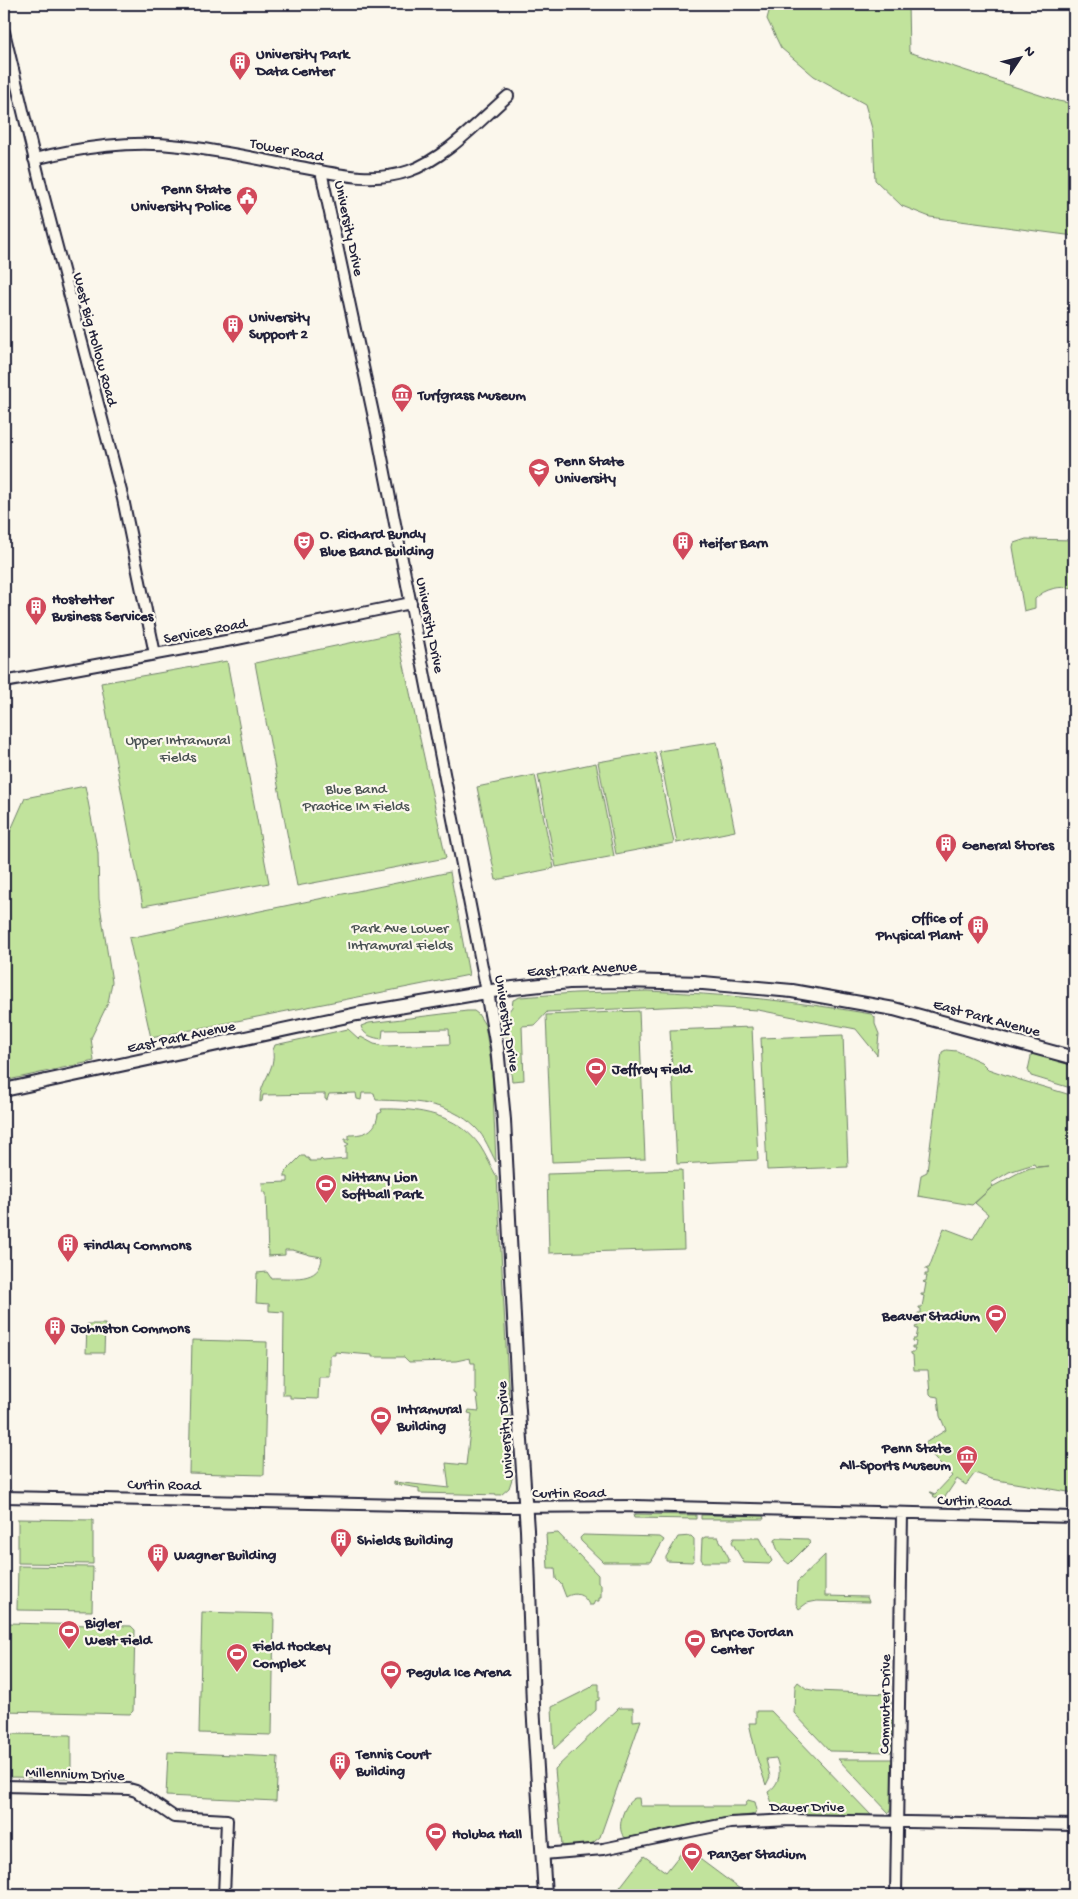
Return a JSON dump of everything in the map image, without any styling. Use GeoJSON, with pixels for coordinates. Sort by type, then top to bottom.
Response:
{"type":"FeatureCollection","features":[{"type":"Feature","properties":{"kind":"main road","name":"East Park Avenue"},"geometry":{"type":"LineString","coordinates":[[4,1090],[357,1014],[487,992],[552,984],[621,981],[703,983],[792,991],[894,1009],[1074,1058]]}},
{"type":"Feature","properties":{"kind":"main road","name":"University Drive"},"geometry":{"type":"LineString","coordinates":[[487,992],[497,1047],[504,1120],[526,1506],[533,1705],[545,1895]]}},
{"type":"Feature","properties":{"kind":"street","name":"West Big Hollow Road"},"geometry":{"type":"LineString","coordinates":[[4,32],[34,159],[123,499],[155,654]]}},
{"type":"Feature","properties":{"kind":"street","name":"Tower Road"},"geometry":{"type":"LineString","coordinates":[[34,159],[94,147],[159,144],[221,152],[321,171],[373,178],[396,175],[410,171],[436,158],[508,96]]}},
{"type":"Feature","properties":{"kind":"street","name":"University Drive"},"geometry":{"type":"LineString","coordinates":[[321,171],[374,417],[487,992]]}},
{"type":"Feature","properties":{"kind":"street","name":"Services Road"},"geometry":{"type":"LineString","coordinates":[[4,682],[237,639],[411,603]]}},
{"type":"Feature","properties":{"kind":"street","name":"Curtin Road"},"geometry":{"type":"LineString","coordinates":[[4,1497],[526,1506],[635,1506],[1074,1517]]}},
{"type":"Feature","properties":{"kind":"street","name":"Commuter Drive"},"geometry":{"type":"LineString","coordinates":[[896,1895],[902,1514]]}},
{"type":"Feature","properties":{"kind":"street","name":"Millennium Drive"},"geometry":{"type":"LineString","coordinates":[[4,1786],[129,1789],[136,1791],[174,1817],[227,1820],[224,1895]]}},
{"type":"Feature","properties":{"kind":"street","name":"Dauer Drive"},"geometry":{"type":"LineString","coordinates":[[543,1854],[603,1849],[708,1826],[750,1821],[1074,1825]]}},
{"type":"Feature","properties":{"kind":"green space"},"geometry":{"type":"Polygon","coordinates":[[[771,4],[908,4],[909,52],[1058,101],[1074,104],[1074,236],[930,217],[902,206],[875,180],[873,132],[865,104],[814,76],[781,48],[767,19],[771,4]]]}},
{"type":"Feature","properties":{"kind":"green space"},"geometry":{"type":"Polygon","coordinates":[[[1026,539],[1074,540],[1074,588],[1063,587],[1043,592],[1035,599],[1035,608],[1024,611],[1013,547],[1014,543],[1026,539]]]}},
{"type":"Feature","properties":{"kind":"green space","name":"Blue Band Practice IM Fields"},"geometry":{"type":"Polygon","coordinates":[[[397,633],[446,858],[297,886],[255,663],[397,633]]]}},
{"type":"Feature","properties":{"kind":"green space","name":"Upper Intramural Fields"},"geometry":{"type":"Polygon","coordinates":[[[227,661],[269,883],[143,906],[101,683],[227,661]]]}},
{"type":"Feature","properties":{"kind":"green space"},"geometry":{"type":"Polygon","coordinates":[[[717,742],[735,831],[677,843],[659,751],[717,742]]]}},
{"type":"Feature","properties":{"kind":"green space"},"geometry":{"type":"Polygon","coordinates":[[[655,752],[674,843],[616,854],[598,762],[655,752]]]}},
{"type":"Feature","properties":{"kind":"green space"},"geometry":{"type":"Polygon","coordinates":[[[596,763],[614,856],[556,867],[538,775],[596,763]]]}},
{"type":"Feature","properties":{"kind":"green space"},"geometry":{"type":"Polygon","coordinates":[[[535,775],[554,868],[496,880],[477,787],[535,775]]]}},
{"type":"Feature","properties":{"kind":"green space"},"geometry":{"type":"Polygon","coordinates":[[[85,786],[98,853],[99,899],[112,982],[108,1003],[91,1038],[94,1061],[4,1081],[4,835],[10,832],[25,798],[85,786]]]}},
{"type":"Feature","properties":{"kind":"green space","name":"Park Ave Lower Intramural Fields"},"geometry":{"type":"Polygon","coordinates":[[[450,872],[469,975],[151,1038],[129,938],[450,872]]]}},
{"type":"Feature","properties":{"kind":"green space"},"geometry":{"type":"Polygon","coordinates":[[[647,991],[759,999],[871,1014],[875,1017],[875,1024],[879,1034],[877,1055],[856,1029],[758,1010],[686,1006],[547,1012],[535,1025],[522,1026],[524,1080],[512,1081],[504,1017],[512,1007],[513,1000],[520,997],[575,993],[647,991]]]}},
{"type":"Feature","properties":{"kind":"green space"},"geometry":{"type":"Polygon","coordinates":[[[474,1011],[478,1014],[485,1025],[492,1069],[496,1162],[485,1140],[476,1128],[454,1112],[429,1104],[376,1100],[374,1093],[362,1093],[361,1100],[357,1099],[356,1093],[329,1094],[327,1100],[325,1099],[325,1094],[263,1095],[260,1102],[262,1088],[272,1064],[275,1045],[348,1029],[359,1039],[361,1037],[374,1044],[384,1046],[450,1044],[449,1029],[383,1030],[382,1039],[369,1036],[361,1026],[369,1023],[474,1011]]]}},
{"type":"Feature","properties":{"kind":"green space","name":"Jeffrey Field"},"geometry":{"type":"Polygon","coordinates":[[[639,1011],[645,1159],[552,1162],[546,1015],[639,1011]]]}},
{"type":"Feature","properties":{"kind":"green space"},"geometry":{"type":"Polygon","coordinates":[[[752,1027],[758,1160],[677,1164],[670,1030],[752,1027]]]}},
{"type":"Feature","properties":{"kind":"green space"},"geometry":{"type":"Polygon","coordinates":[[[843,1035],[848,1167],[767,1170],[761,1038],[843,1035]]]}},
{"type":"Feature","properties":{"kind":"green space","name":"Beaver Stadium"},"geometry":{"type":"Polygon","coordinates":[[[946,1050],[957,1051],[981,1062],[988,1069],[1074,1096],[1074,1493],[991,1479],[975,1473],[966,1485],[957,1479],[945,1497],[949,1500],[944,1499],[942,1501],[930,1492],[935,1494],[952,1476],[935,1459],[925,1443],[946,1430],[940,1416],[938,1397],[930,1394],[928,1370],[914,1370],[913,1355],[911,1354],[915,1348],[912,1348],[916,1342],[913,1339],[916,1339],[918,1329],[915,1328],[918,1326],[920,1316],[918,1313],[921,1313],[919,1307],[922,1307],[924,1296],[921,1294],[924,1294],[926,1283],[923,1282],[926,1281],[927,1276],[925,1274],[928,1274],[926,1268],[929,1268],[944,1228],[973,1239],[988,1214],[975,1203],[992,1187],[1030,1168],[1049,1166],[1036,1167],[1034,1164],[1009,1172],[991,1183],[993,1186],[972,1205],[918,1196],[921,1175],[927,1172],[942,1052],[946,1050]]]}},
{"type":"Feature","properties":{"kind":"green space"},"geometry":{"type":"Polygon","coordinates":[[[1032,1052],[1074,1064],[1074,1089],[1031,1076],[1028,1070],[1032,1052]]]}},
{"type":"Feature","properties":{"kind":"green space"},"geometry":{"type":"Polygon","coordinates":[[[381,1109],[409,1110],[436,1115],[460,1127],[471,1135],[480,1146],[497,1177],[513,1476],[509,1488],[501,1495],[419,1493],[419,1488],[394,1484],[394,1482],[449,1488],[446,1463],[466,1465],[472,1414],[468,1413],[469,1410],[479,1411],[477,1395],[475,1394],[475,1363],[471,1363],[470,1358],[456,1361],[409,1362],[404,1357],[372,1357],[372,1355],[335,1352],[335,1355],[330,1355],[330,1377],[319,1377],[318,1399],[290,1398],[290,1395],[283,1395],[284,1312],[269,1311],[269,1304],[256,1303],[257,1273],[267,1272],[271,1278],[303,1277],[316,1272],[322,1257],[293,1250],[285,1250],[285,1255],[268,1256],[266,1193],[263,1192],[262,1183],[288,1182],[285,1172],[301,1156],[305,1156],[310,1161],[346,1159],[346,1146],[349,1144],[345,1142],[345,1139],[349,1139],[349,1135],[369,1131],[375,1124],[378,1114],[382,1112],[381,1109]]]}},
{"type":"Feature","properties":{"kind":"green space"},"geometry":{"type":"Polygon","coordinates":[[[682,1170],[684,1249],[549,1253],[547,1174],[682,1170]]]}},
{"type":"Feature","properties":{"kind":"green space"},"geometry":{"type":"Polygon","coordinates":[[[87,1324],[105,1324],[104,1353],[86,1353],[87,1324]]]}},
{"type":"Feature","properties":{"kind":"green space"},"geometry":{"type":"Polygon","coordinates":[[[192,1340],[267,1342],[264,1475],[189,1473],[192,1340]]]}},
{"type":"Feature","properties":{"kind":"green space"},"geometry":{"type":"Polygon","coordinates":[[[633,1515],[696,1515],[696,1519],[634,1518],[633,1515]]]}},
{"type":"Feature","properties":{"kind":"green space"},"geometry":{"type":"Polygon","coordinates":[[[701,1515],[763,1516],[764,1519],[701,1519],[701,1515]]]}},
{"type":"Feature","properties":{"kind":"green space"},"geometry":{"type":"Polygon","coordinates":[[[18,1519],[93,1520],[93,1564],[18,1563],[18,1519]]]}},
{"type":"Feature","properties":{"kind":"green space"},"geometry":{"type":"Polygon","coordinates":[[[558,1533],[598,1575],[598,1583],[601,1584],[601,1598],[599,1598],[599,1601],[595,1601],[593,1605],[589,1605],[583,1596],[577,1594],[566,1597],[561,1584],[556,1579],[555,1568],[548,1568],[546,1534],[558,1533]]]}},
{"type":"Feature","properties":{"kind":"green space"},"geometry":{"type":"Polygon","coordinates":[[[583,1535],[660,1537],[664,1540],[651,1562],[603,1562],[581,1541],[580,1538],[583,1535]]]}},
{"type":"Feature","properties":{"kind":"green space"},"geometry":{"type":"Polygon","coordinates":[[[691,1536],[694,1539],[694,1559],[692,1562],[666,1561],[666,1557],[678,1537],[691,1536]]]}},
{"type":"Feature","properties":{"kind":"green space"},"geometry":{"type":"Polygon","coordinates":[[[705,1537],[718,1537],[729,1558],[729,1562],[703,1562],[701,1559],[702,1539],[705,1537]]]}},
{"type":"Feature","properties":{"kind":"green space"},"geometry":{"type":"Polygon","coordinates":[[[734,1538],[760,1538],[772,1561],[769,1564],[744,1563],[732,1542],[734,1538]]]}},
{"type":"Feature","properties":{"kind":"green space"},"geometry":{"type":"Polygon","coordinates":[[[778,1538],[808,1539],[810,1543],[789,1564],[784,1560],[775,1543],[775,1540],[778,1538]]]}},
{"type":"Feature","properties":{"kind":"green space"},"geometry":{"type":"Polygon","coordinates":[[[825,1555],[825,1596],[867,1597],[869,1602],[817,1601],[807,1603],[799,1609],[796,1604],[797,1582],[825,1555]]]}},
{"type":"Feature","properties":{"kind":"green space"},"geometry":{"type":"Polygon","coordinates":[[[18,1566],[93,1567],[92,1611],[17,1610],[18,1566]]]}},
{"type":"Feature","properties":{"kind":"green space","name":"Field Hockey Complex"},"geometry":{"type":"Polygon","coordinates":[[[202,1612],[274,1614],[272,1735],[199,1733],[202,1612]]]}},
{"type":"Feature","properties":{"kind":"green space","name":"Bigler West Field"},"geometry":{"type":"Polygon","coordinates":[[[8,1623],[131,1626],[135,1630],[133,1711],[130,1714],[4,1711],[4,1627],[8,1623]]]}},
{"type":"Feature","properties":{"kind":"green space"},"geometry":{"type":"Polygon","coordinates":[[[798,1682],[807,1689],[816,1691],[889,1694],[891,1704],[886,1706],[886,1718],[894,1719],[894,1740],[891,1752],[830,1751],[794,1713],[795,1686],[798,1682]]]}},
{"type":"Feature","properties":{"kind":"green space"},"geometry":{"type":"Polygon","coordinates":[[[594,1684],[599,1684],[599,1700],[596,1701],[596,1710],[554,1749],[552,1707],[590,1688],[594,1684]]]}},
{"type":"Feature","properties":{"kind":"green space"},"geometry":{"type":"Polygon","coordinates":[[[619,1708],[633,1708],[633,1721],[641,1720],[600,1837],[589,1846],[562,1846],[555,1769],[619,1708]]]}},
{"type":"Feature","properties":{"kind":"green space"},"geometry":{"type":"Polygon","coordinates":[[[756,1711],[771,1711],[872,1816],[786,1815],[779,1812],[768,1792],[778,1781],[779,1768],[776,1758],[766,1759],[770,1777],[766,1785],[757,1758],[749,1723],[756,1723],[756,1711]]]}},
{"type":"Feature","properties":{"kind":"green space"},"geometry":{"type":"Polygon","coordinates":[[[10,1734],[71,1735],[71,1778],[9,1777],[10,1734]]]}},
{"type":"Feature","properties":{"kind":"green space"},"geometry":{"type":"Polygon","coordinates":[[[168,1752],[278,1757],[276,1801],[166,1796],[168,1752]]]}},
{"type":"Feature","properties":{"kind":"green space"},"geometry":{"type":"Polygon","coordinates":[[[838,1759],[893,1759],[891,1808],[889,1813],[838,1759]]]}},
{"type":"Feature","properties":{"kind":"green space"},"geometry":{"type":"Polygon","coordinates":[[[635,1798],[639,1798],[640,1806],[745,1806],[748,1800],[755,1802],[757,1810],[751,1815],[717,1819],[626,1838],[622,1835],[621,1830],[622,1817],[627,1805],[635,1798]]]}},
{"type":"Feature","properties":{"kind":"green space","name":"Panzer Stadium"},"geometry":{"type":"Polygon","coordinates":[[[685,1848],[748,1895],[614,1895],[644,1856],[666,1872],[685,1848]]]}},
{"type":"Feature","properties":{"kind":"place","name":"University Park Data Center"},"geometry":{"type":"Point","coordinates":[240,81]}},
{"type":"Feature","properties":{"kind":"place","name":"Penn State University Police"},"geometry":{"type":"Point","coordinates":[247,216]}},
{"type":"Feature","properties":{"kind":"place","name":"University Support 2"},"geometry":{"type":"Point","coordinates":[233,344]}},
{"type":"Feature","properties":{"kind":"place","name":"Turfgrass Museum"},"geometry":{"type":"Point","coordinates":[402,413]}},
{"type":"Feature","properties":{"kind":"place","name":"Penn State University"},"geometry":{"type":"Point","coordinates":[539,488]}},
{"type":"Feature","properties":{"kind":"place","name":"O. Richard Bundy Blue Band Building"},"geometry":{"type":"Point","coordinates":[304,561]}},
{"type":"Feature","properties":{"kind":"place","name":"Heifer Barn"},"geometry":{"type":"Point","coordinates":[683,561]}},
{"type":"Feature","properties":{"kind":"place","name":"Hostetter Business Services"},"geometry":{"type":"Point","coordinates":[36,626]}},
{"type":"Feature","properties":{"kind":"place","name":"General Stores"},"geometry":{"type":"Point","coordinates":[946,863]}},
{"type":"Feature","properties":{"kind":"place","name":"Office of Physical Plant"},"geometry":{"type":"Point","coordinates":[978,945]}},
{"type":"Feature","properties":{"kind":"place","name":"Jeffrey Field"},"geometry":{"type":"Point","coordinates":[596,1087]}},
{"type":"Feature","properties":{"kind":"place","name":"Nittany Lion Softball Park"},"geometry":{"type":"Point","coordinates":[326,1204]}},
{"type":"Feature","properties":{"kind":"place","name":"Findlay Commons"},"geometry":{"type":"Point","coordinates":[68,1263]}},
{"type":"Feature","properties":{"kind":"place","name":"Beaver Stadium"},"geometry":{"type":"Point","coordinates":[996,1334]}},
{"type":"Feature","properties":{"kind":"place","name":"Johnston Commons"},"geometry":{"type":"Point","coordinates":[55,1346]}},
{"type":"Feature","properties":{"kind":"place","name":"Intramural Building"},"geometry":{"type":"Point","coordinates":[381,1436]}},
{"type":"Feature","properties":{"kind":"place","name":"Penn State All-Sports Museum"},"geometry":{"type":"Point","coordinates":[967,1475]}},
{"type":"Feature","properties":{"kind":"place","name":"Shields Building"},"geometry":{"type":"Point","coordinates":[341,1558]}},
{"type":"Feature","properties":{"kind":"place","name":"Wagner Building"},"geometry":{"type":"Point","coordinates":[158,1573]}},
{"type":"Feature","properties":{"kind":"place","name":"Bigler West Field"},"geometry":{"type":"Point","coordinates":[69,1650]}},
{"type":"Feature","properties":{"kind":"place","name":"Bryce Jordan Center"},"geometry":{"type":"Point","coordinates":[695,1659]}},
{"type":"Feature","properties":{"kind":"place","name":"Field Hockey Complex"},"geometry":{"type":"Point","coordinates":[237,1673]}},
{"type":"Feature","properties":{"kind":"place","name":"Pegula Ice Arena"},"geometry":{"type":"Point","coordinates":[391,1690]}},
{"type":"Feature","properties":{"kind":"place","name":"Tennis Court Building"},"geometry":{"type":"Point","coordinates":[340,1781]}},
{"type":"Feature","properties":{"kind":"place","name":"Holuba Hall"},"geometry":{"type":"Point","coordinates":[436,1852]}},
{"type":"Feature","properties":{"kind":"place","name":"Panzer Stadium"},"geometry":{"type":"Point","coordinates":[692,1872]}}]}
